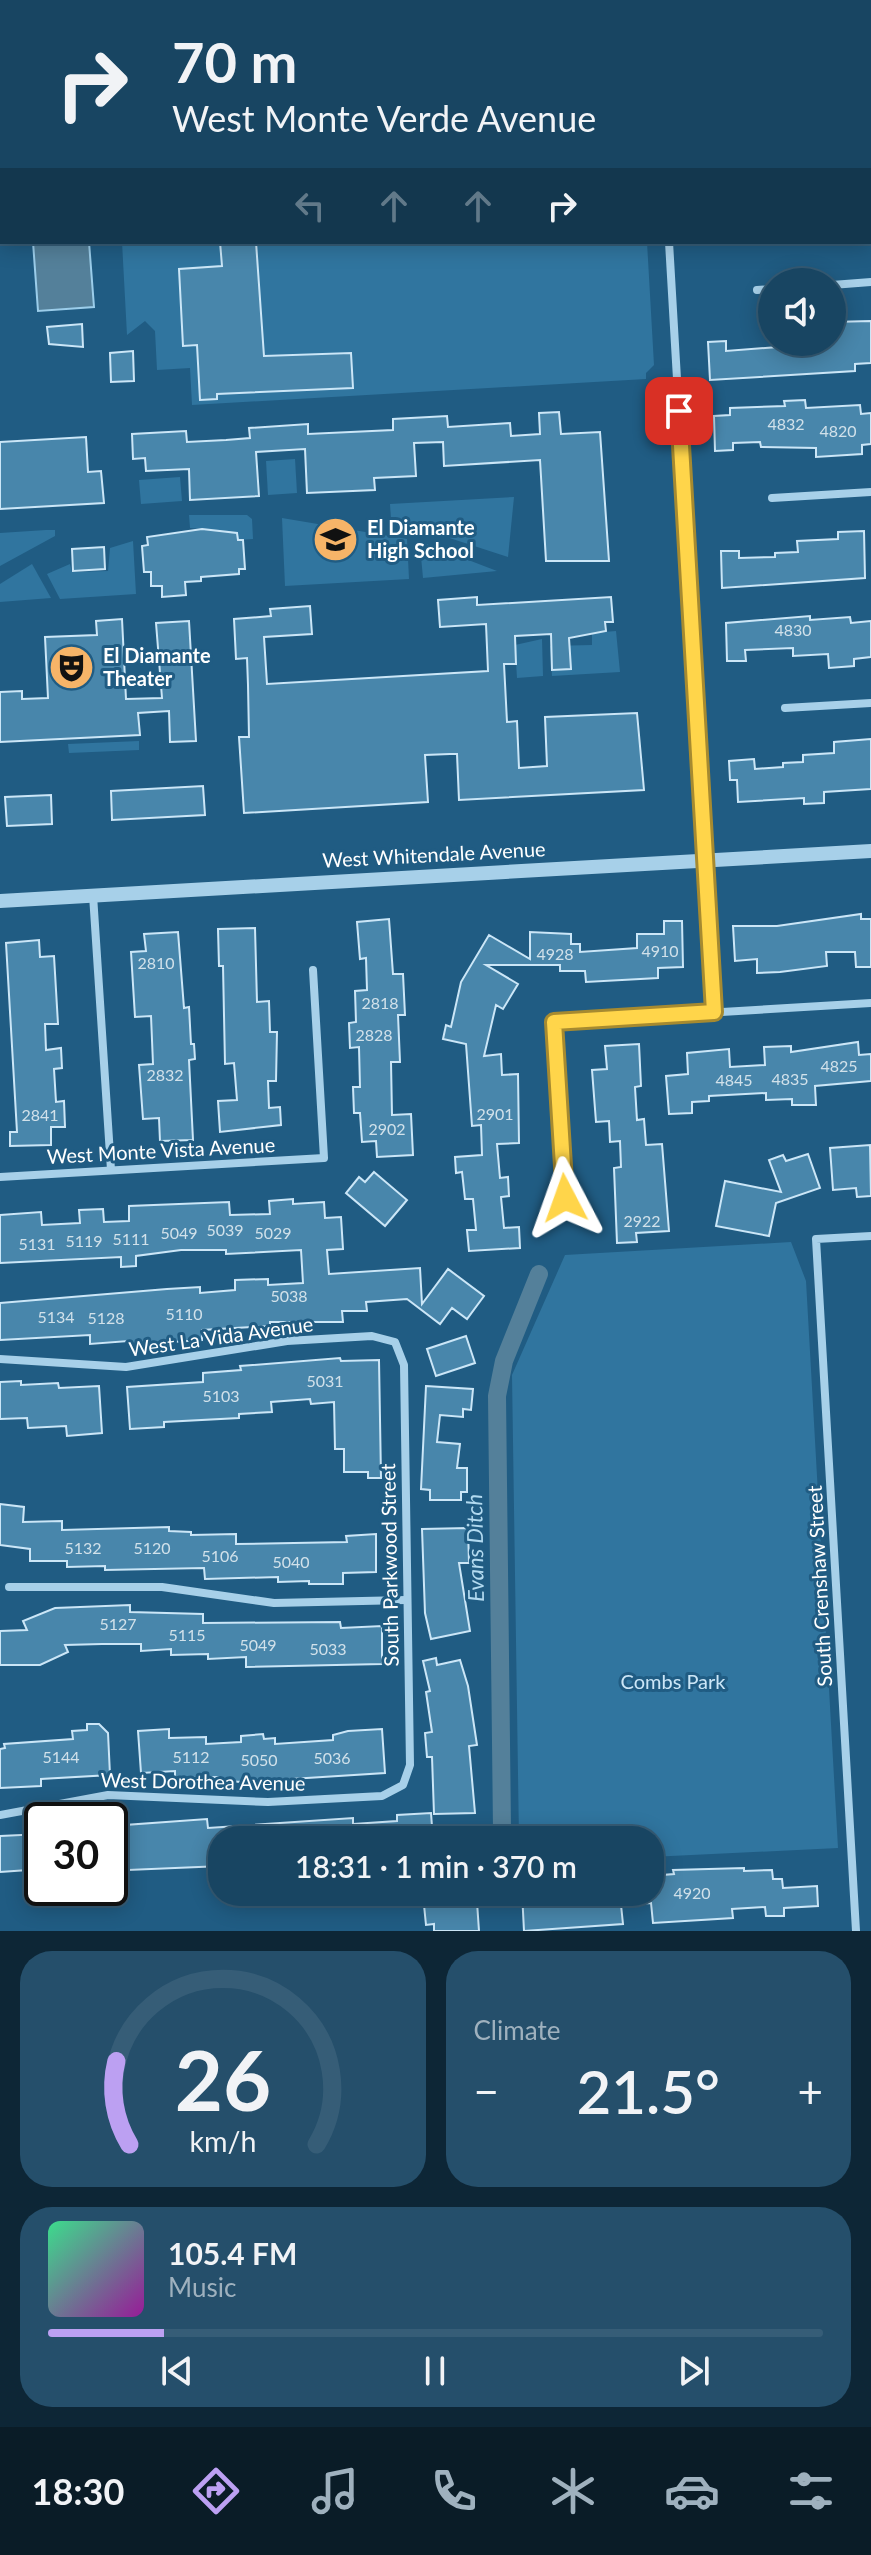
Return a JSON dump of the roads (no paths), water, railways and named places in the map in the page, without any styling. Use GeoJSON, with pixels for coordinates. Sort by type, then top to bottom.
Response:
{"type":"FeatureCollection","features":[{"type":"Feature","properties":{"kind":"street"},"geometry":{"type":"LineString","coordinates":[[669,244],[714,1012]]}},
{"type":"Feature","properties":{"kind":"street"},"geometry":{"type":"LineString","coordinates":[[846,284],[871,282]]}},
{"type":"Feature","properties":{"kind":"street"},"geometry":{"type":"LineString","coordinates":[[772,498],[871,492]]}},
{"type":"Feature","properties":{"kind":"street"},"geometry":{"type":"LineString","coordinates":[[785,708],[871,703]]}},
{"type":"Feature","properties":{"kind":"street","name":"West Whitendale Avenue"},"geometry":{"type":"LineString","coordinates":[[0,901],[871,851]]}},
{"type":"Feature","properties":{"kind":"street"},"geometry":{"type":"LineString","coordinates":[[93,895],[111,1170]]}},
{"type":"Feature","properties":{"kind":"street","name":"West Monte Vista Avenue"},"geometry":{"type":"LineString","coordinates":[[0,1177],[324,1158],[313,970]]}},
{"type":"Feature","properties":{"kind":"street"},"geometry":{"type":"LineString","coordinates":[[565,1198],[554,1022],[871,1003]]}},
{"type":"Feature","properties":{"kind":"street","name":"South Crenshaw Street"},"geometry":{"type":"LineString","coordinates":[[856,1931],[816,1239],[871,1236]]}},
{"type":"Feature","properties":{"kind":"street","name":"West La Vida Avenue"},"geometry":{"type":"LineString","coordinates":[[0,1359],[126,1367],[287,1341],[372,1336],[389,1338],[397,1344]]}},
{"type":"Feature","properties":{"kind":"street","name":"South Parkwood Street"},"geometry":{"type":"LineString","coordinates":[[397,1344],[404,1365],[410,1765],[403,1785]]}},
{"type":"Feature","properties":{"kind":"street"},"geometry":{"type":"LineString","coordinates":[[9,1587],[162,1587],[235,1601],[274,1603],[406,1600]]}},
{"type":"Feature","properties":{"kind":"street","name":"West Dorothea Avenue"},"geometry":{"type":"LineString","coordinates":[[0,1815],[108,1795],[268,1802],[382,1796],[394,1793],[403,1785]]}},
{"type":"Feature","properties":{"kind":"waterway","name":"Evans Ditch"},"geometry":{"type":"LineString","coordinates":[[502,1826],[497,1396],[504,1361],[539,1274]]}},
{"type":"Feature","properties":{"kind":"place","name":"El Diamante High School"},"geometry":{"type":"Point","coordinates":[336,539]}},
{"type":"Feature","properties":{"kind":"place","name":"El Diamante Theater"},"geometry":{"type":"Point","coordinates":[72,668]}},
{"type":"Feature","properties":{"kind":"park label","name":"Combs Park"},"geometry":{"type":"Point","coordinates":[673,1682]}}]}
